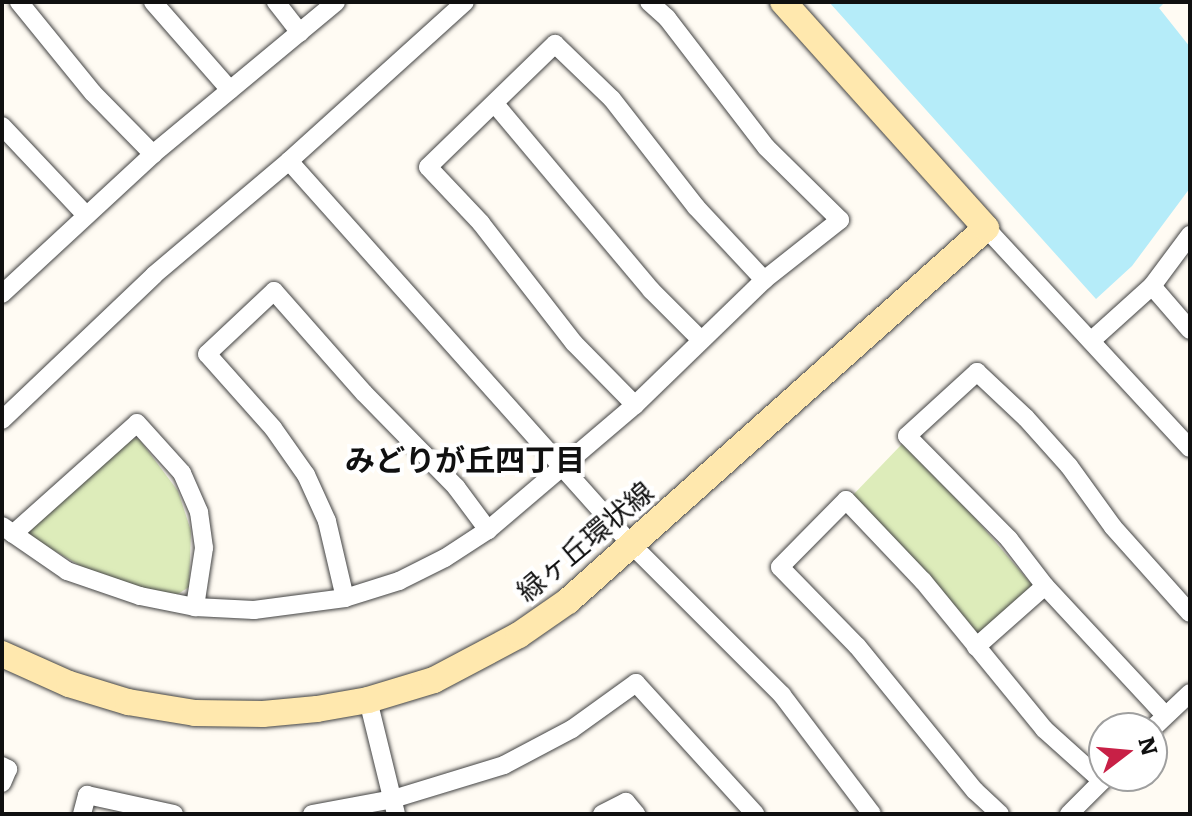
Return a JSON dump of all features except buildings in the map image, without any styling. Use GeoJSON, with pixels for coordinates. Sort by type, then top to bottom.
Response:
{"type":"FeatureCollection","features":[{"type":"Feature","properties":{"kind":"street"},"geometry":{"type":"LineString","coordinates":[[19,2],[93,93],[153,154]]}},
{"type":"Feature","properties":{"kind":"street"},"geometry":{"type":"LineString","coordinates":[[153,2],[230,90]]}},
{"type":"Feature","properties":{"kind":"street"},"geometry":{"type":"LineString","coordinates":[[276,2],[300,33]]}},
{"type":"Feature","properties":{"kind":"street"},"geometry":{"type":"LineString","coordinates":[[6,281],[336,2]]}},
{"type":"Feature","properties":{"kind":"street"},"geometry":{"type":"LineString","coordinates":[[2,420],[154,275],[289,161],[465,2]]}},
{"type":"Feature","properties":{"kind":"street"},"geometry":{"type":"LineString","coordinates":[[195,607],[204,548],[199,512],[182,473],[137,423],[8,530],[67,571],[140,596],[195,607],[254,610],[345,598],[399,581],[445,558],[488,530],[635,405],[764,280],[840,220],[766,147],[667,18],[649,2]]}},
{"type":"Feature","properties":{"kind":"street"},"geometry":{"type":"LineString","coordinates":[[783,2],[1190,448]]}},
{"type":"Feature","properties":{"kind":"street"},"geometry":{"type":"LineString","coordinates":[[635,405],[574,343],[481,223],[428,167],[555,44],[612,99],[696,207],[764,280]]}},
{"type":"Feature","properties":{"kind":"street"},"geometry":{"type":"LineString","coordinates":[[495,104],[651,290],[700,339]]}},
{"type":"Feature","properties":{"kind":"street"},"geometry":{"type":"LineString","coordinates":[[2,126],[86,215]]}},
{"type":"Feature","properties":{"kind":"street"},"geometry":{"type":"LineString","coordinates":[[289,161],[631,544],[782,695],[872,814]]}},
{"type":"Feature","properties":{"kind":"street","name":"緑ヶ丘環状線"},"geometry":{"type":"LineString","coordinates":[[2,654],[69,684],[128,702],[195,713],[263,714],[368,700],[434,680],[519,635],[568,601],[986,228]]}},
{"type":"Feature","properties":{"kind":"street"},"geometry":{"type":"LineString","coordinates":[[1092,340],[1152,286],[1190,235]]}},
{"type":"Feature","properties":{"kind":"street"},"geometry":{"type":"LineString","coordinates":[[1152,286],[1190,330]]}},
{"type":"Feature","properties":{"kind":"street"},"geometry":{"type":"LineString","coordinates":[[345,598],[327,521],[306,475],[273,428],[207,354],[274,291],[364,393],[456,487],[488,530]]}},
{"type":"Feature","properties":{"kind":"street"},"geometry":{"type":"LineString","coordinates":[[1162,712],[1045,586],[1009,539],[907,436],[977,372],[1026,418],[1069,466],[1113,527],[1190,613]]}},
{"type":"Feature","properties":{"kind":"street"},"geometry":{"type":"LineString","coordinates":[[1000,814],[975,791],[857,646],[780,567],[846,500],[923,581],[1044,729],[1088,765]]}},
{"type":"Feature","properties":{"kind":"street"},"geometry":{"type":"LineString","coordinates":[[976,647],[1045,586]]}},
{"type":"Feature","properties":{"kind":"street"},"geometry":{"type":"LineString","coordinates":[[312,814],[394,807],[504,765],[572,729],[636,683],[755,814]]}},
{"type":"Feature","properties":{"kind":"street"},"geometry":{"type":"LineString","coordinates":[[1168,712],[1190,693]]}},
{"type":"Feature","properties":{"kind":"street"},"geometry":{"type":"LineString","coordinates":[[368,700],[394,807]]}},
{"type":"Feature","properties":{"kind":"street"},"geometry":{"type":"LineString","coordinates":[[2,766],[8,769],[2,783]]}},
{"type":"Feature","properties":{"kind":"street"},"geometry":{"type":"LineString","coordinates":[[1069,814],[1092,792]]}},
{"type":"Feature","properties":{"kind":"street"},"geometry":{"type":"LineString","coordinates":[[82,814],[87,795],[174,814]]}},
{"type":"Feature","properties":{"kind":"street"},"geometry":{"type":"LineString","coordinates":[[602,814],[626,802],[636,814]]}},
{"type":"Feature","properties":{"kind":"green space"},"geometry":{"type":"Polygon","coordinates":[[[129,438],[139,439],[178,491],[191,531],[189,587],[178,594],[161,593],[91,572],[26,534],[129,438]]]}},
{"type":"Feature","properties":{"kind":"green space"},"geometry":{"type":"Polygon","coordinates":[[[902,444],[975,518],[1033,586],[975,637],[852,496],[902,444]]]}},
{"type":"Feature","properties":{"kind":"water"},"geometry":{"type":"Polygon","coordinates":[[[829,2],[1165,2],[1159,8],[1190,47],[1190,188],[1132,266],[1096,299],[829,2]]]}},
{"type":"Feature","properties":{"kind":"district","name":"みどりが丘四丁目"},"geometry":{"type":"Point","coordinates":[465,458]}}]}
